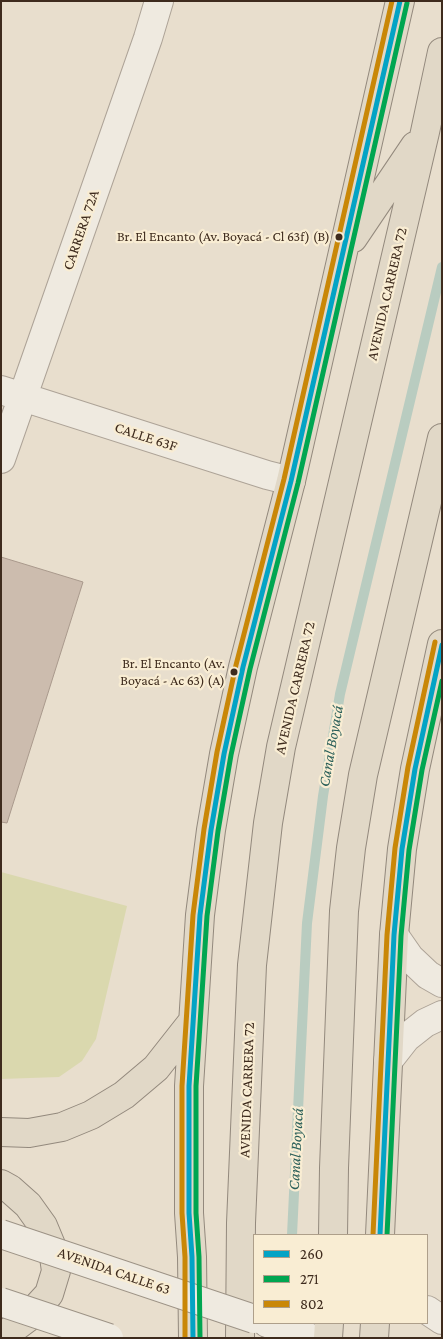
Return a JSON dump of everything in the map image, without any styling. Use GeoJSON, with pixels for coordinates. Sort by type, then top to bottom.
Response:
{"type":"FeatureCollection","features":[{"type":"Feature","properties":{"kind":"highway"},"geometry":{"type":"LineString","coordinates":[[193,1338],[189,1213],[189,1086],[200,915],[211,830],[224,754],[243,667],[291,481],[400,1]]}},
{"type":"Feature","properties":{"kind":"highway","name":"AVENIDA CARRERA 72"},"geometry":{"type":"LineString","coordinates":[[240,1338],[241,1224],[252,965],[268,822],[281,747],[442,52]]}},
{"type":"Feature","properties":{"kind":"highway"},"geometry":{"type":"LineString","coordinates":[[343,252],[424,132]]}},
{"type":"Feature","properties":{"kind":"highway"},"geometry":{"type":"LineString","coordinates":[[333,1234],[344,921],[351,848],[362,775],[442,438]]}},
{"type":"Feature","properties":{"kind":"highway"},"geometry":{"type":"LineString","coordinates":[[380,1234],[394,935],[404,831],[414,769],[437,682],[442,644]]}},
{"type":"Feature","properties":{"kind":"highway"},"geometry":{"type":"LineString","coordinates":[[1,1132],[29,1133],[62,1127],[91,1115],[124,1095],[156,1068],[193,1021]]}},
{"type":"Feature","properties":{"kind":"highway"},"geometry":{"type":"LineString","coordinates":[[1,1184],[28,1205],[44,1226],[53,1250],[56,1271],[49,1294],[10,1334]]}},
{"type":"Feature","properties":{"kind":"highway"},"geometry":{"type":"LineString","coordinates":[[328,1338],[329,1324]]}},
{"type":"Feature","properties":{"kind":"highway"},"geometry":{"type":"LineString","coordinates":[[374,1338],[375,1324]]}},
{"type":"Feature","properties":{"kind":"street","name":"CARRERA 72A"},"geometry":{"type":"LineString","coordinates":[[1,458],[12,394],[148,38],[159,1]]}},
{"type":"Feature","properties":{"kind":"street","name":"CALLE 63F"},"geometry":{"type":"LineString","coordinates":[[12,394],[291,481]]}},
{"type":"Feature","properties":{"kind":"street"},"geometry":{"type":"LineString","coordinates":[[394,935],[410,958],[428,975],[442,983]]}},
{"type":"Feature","properties":{"kind":"street"},"geometry":{"type":"LineString","coordinates":[[388,1061],[406,1038],[425,1023],[442,1015]]}},
{"type":"Feature","properties":{"kind":"street"},"geometry":{"type":"LineString","coordinates":[[382,1208],[390,1234]]}},
{"type":"Feature","properties":{"kind":"street","name":"AVENIDA CALLE 63"},"geometry":{"type":"LineString","coordinates":[[1,1234],[253,1319]]}},
{"type":"Feature","properties":{"kind":"street"},"geometry":{"type":"LineString","coordinates":[[1,1302],[109,1338]]}},
{"type":"Feature","properties":{"kind":"street"},"geometry":{"type":"LineString","coordinates":[[428,1311],[442,1320]]}},
{"type":"Feature","properties":{"kind":"street"},"geometry":{"type":"LineString","coordinates":[[270,1324],[311,1338]]}},
{"type":"Feature","properties":{"kind":"shaded area"},"geometry":{"type":"Polygon","coordinates":[[[1,872],[127,906],[96,1039],[82,1061],[59,1077],[1,1079],[1,872]]]}},
{"type":"Feature","properties":{"kind":"building"},"geometry":{"type":"Polygon","coordinates":[[[1,557],[83,582],[7,823],[1,822],[1,557]]]}},
{"type":"Feature","properties":{"kind":"waterway","name":"Canal Boyacá"},"geometry":{"type":"LineString","coordinates":[[292,1234],[307,923],[323,796],[340,694],[442,267]]}},
{"type":"Feature","properties":{"kind":"transit line","name":"802"},"geometry":{"type":"LineString","coordinates":[[185,1338],[185,1257],[182,1213],[182,1086],[193,915],[204,829],[217,752],[236,665],[284,479],[392,1]]}},
{"type":"Feature","properties":{"kind":"transit line","name":"260"},"geometry":{"type":"LineString","coordinates":[[193,1338],[192,1257],[189,1213],[189,1086],[200,915],[211,830],[224,754],[243,667],[291,481],[400,1]]}},
{"type":"Feature","properties":{"kind":"transit line","name":"271"},"geometry":{"type":"LineString","coordinates":[[200,1338],[199,1257],[196,1213],[196,1086],[207,916],[218,831],[231,755],[250,669],[298,483],[407,3]]}},
{"type":"Feature","properties":{"kind":"transit line","name":"802"},"geometry":{"type":"LineString","coordinates":[[373,1234],[387,935],[395,848],[408,767],[435,642]]}},
{"type":"Feature","properties":{"kind":"transit line","name":"260"},"geometry":{"type":"LineString","coordinates":[[380,1234],[394,935],[402,849],[415,769],[442,645]]}},
{"type":"Feature","properties":{"kind":"transit line","name":"271"},"geometry":{"type":"LineString","coordinates":[[387,1234],[401,936],[409,850],[422,770],[442,681]]}},
{"type":"Feature","properties":{"kind":"place","name":"Br. El Encanto (Av. Boyacá - Cl 63f) (B)"},"geometry":{"type":"Point","coordinates":[339,237]}},
{"type":"Feature","properties":{"kind":"place","name":"Br. El Encanto (Av. Boyacá - Ac 63) (A)"},"geometry":{"type":"Point","coordinates":[234,672]}}]}
